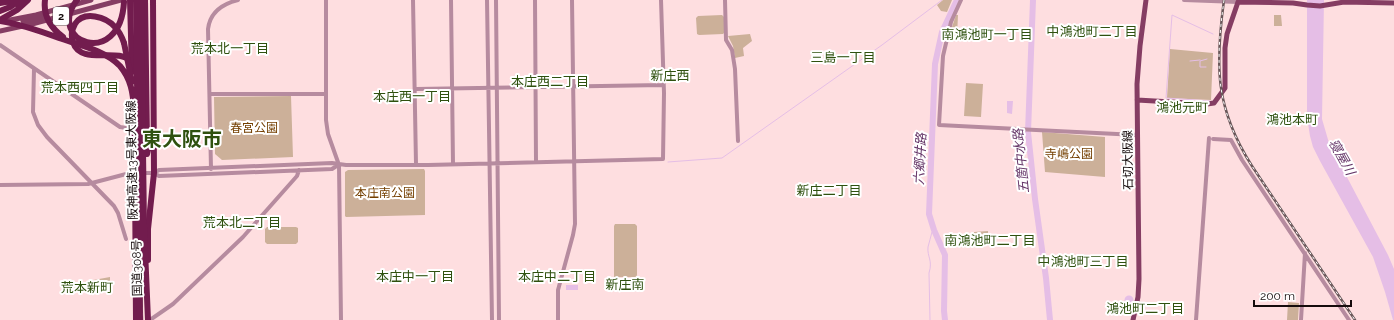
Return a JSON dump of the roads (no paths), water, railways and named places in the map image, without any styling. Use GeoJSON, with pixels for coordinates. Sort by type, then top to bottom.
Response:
{"type":"FeatureCollection","features":[{"type":"Feature","properties":{"kind":"highway"},"geometry":{"type":"LineString","coordinates":[[0,3],[17,0]]}},
{"type":"Feature","properties":{"kind":"highway"},"geometry":{"type":"LineString","coordinates":[[0,12],[21,0]]}},
{"type":"Feature","properties":{"kind":"highway"},"geometry":{"type":"LineString","coordinates":[[0,21],[17,10],[28,0]]}},
{"type":"Feature","properties":{"kind":"highway"},"geometry":{"type":"LineString","coordinates":[[45,0],[45,14],[50,24],[58,34],[75,44]]}},
{"type":"Feature","properties":{"kind":"highway"},"geometry":{"type":"LineString","coordinates":[[77,0],[70,12],[69,21],[72,30],[80,40],[94,44],[108,39],[115,32],[122,15],[122,0]]}},
{"type":"Feature","properties":{"kind":"highway"},"geometry":{"type":"LineString","coordinates":[[130,0],[133,129],[137,171]]}},
{"type":"Feature","properties":{"kind":"highway","name":"阪神高速13号東大阪線"},"geometry":{"type":"LineString","coordinates":[[136,0],[139,320]]}},
{"type":"Feature","properties":{"kind":"highway","name":"阪神高速13号東大阪線"},"geometry":{"type":"LineString","coordinates":[[141,0],[144,226],[149,320]]}},
{"type":"Feature","properties":{"kind":"highway"},"geometry":{"type":"LineString","coordinates":[[144,226],[147,154],[145,0]]}},
{"type":"Feature","properties":{"kind":"highway"},"geometry":{"type":"LineString","coordinates":[[147,154],[151,134],[149,22],[152,0]]}},
{"type":"Feature","properties":{"kind":"highway"},"geometry":{"type":"LineString","coordinates":[[146,36],[147,14],[152,0]]}},
{"type":"Feature","properties":{"kind":"highway","name":"国道308号"},"geometry":{"type":"LineString","coordinates":[[149,320],[148,229],[154,173],[152,0]]}},
{"type":"Feature","properties":{"kind":"highway"},"geometry":{"type":"LineString","coordinates":[[131,62],[129,58],[124,56],[90,54],[76,49],[72,36],[75,23],[83,18],[92,16],[102,18],[116,27],[124,43],[130,70],[133,95],[137,171]]}},
{"type":"Feature","properties":{"kind":"highway"},"geometry":{"type":"LineString","coordinates":[[0,21],[27,27],[104,54],[116,62],[128,79],[133,95]]}},
{"type":"Feature","properties":{"kind":"main road","name":"2"},"geometry":{"type":"LineString","coordinates":[[0,21],[13,20],[92,0]]}},
{"type":"Feature","properties":{"kind":"main road","name":"2"},"geometry":{"type":"LineString","coordinates":[[0,31],[122,0]]}},
{"type":"Feature","properties":{"kind":"main road","name":"石切大阪線"},"geometry":{"type":"LineString","coordinates":[[1133,320],[1137,306],[1139,289],[1137,135],[1138,61],[1146,0]]}},
{"type":"Feature","properties":{"kind":"main road"},"geometry":{"type":"LineString","coordinates":[[1137,100],[1207,104],[1214,103],[1225,88],[1225,48],[1227,34],[1238,1],[1295,3],[1306,6],[1324,6],[1344,2],[1394,3]]}},
{"type":"Feature","properties":{"kind":"main road"},"geometry":{"type":"LineString","coordinates":[[13,20],[18,21],[61,16]]}},
{"type":"Feature","properties":{"kind":"street"},"geometry":{"type":"LineString","coordinates":[[211,173],[209,21],[220,6],[238,0]]}},
{"type":"Feature","properties":{"kind":"street"},"geometry":{"type":"LineString","coordinates":[[326,0],[326,120],[328,134],[339,165],[341,320]]}},
{"type":"Feature","properties":{"kind":"street"},"geometry":{"type":"LineString","coordinates":[[414,0],[416,164]]}},
{"type":"Feature","properties":{"kind":"street"},"geometry":{"type":"LineString","coordinates":[[451,0],[453,164]]}},
{"type":"Feature","properties":{"kind":"street"},"geometry":{"type":"LineString","coordinates":[[488,0],[492,320]]}},
{"type":"Feature","properties":{"kind":"street"},"geometry":{"type":"LineString","coordinates":[[496,0],[499,320]]}},
{"type":"Feature","properties":{"kind":"street"},"geometry":{"type":"LineString","coordinates":[[535,0],[536,162]]}},
{"type":"Feature","properties":{"kind":"street"},"geometry":{"type":"LineString","coordinates":[[558,320],[558,290],[574,235],[575,224],[572,0]]}},
{"type":"Feature","properties":{"kind":"street"},"geometry":{"type":"LineString","coordinates":[[154,173],[159,170],[332,163],[339,165],[453,164],[663,159],[661,0]]}},
{"type":"Feature","properties":{"kind":"street"},"geometry":{"type":"LineString","coordinates":[[725,0],[726,40],[732,50],[735,69],[738,141]]}},
{"type":"Feature","properties":{"kind":"street"},"geometry":{"type":"LineString","coordinates":[[962,0],[951,22],[942,56],[939,125],[1137,135]]}},
{"type":"Feature","properties":{"kind":"street"},"geometry":{"type":"LineString","coordinates":[[1184,0],[1238,1]]}},
{"type":"Feature","properties":{"kind":"street"},"geometry":{"type":"LineString","coordinates":[[0,45],[120,127],[133,129]]}},
{"type":"Feature","properties":{"kind":"street"},"geometry":{"type":"LineString","coordinates":[[34,69],[33,112],[38,125],[108,199],[118,212],[126,239]]}},
{"type":"Feature","properties":{"kind":"street"},"geometry":{"type":"LineString","coordinates":[[416,90],[663,86]]}},
{"type":"Feature","properties":{"kind":"street"},"geometry":{"type":"LineString","coordinates":[[210,94],[326,94]]}},
{"type":"Feature","properties":{"kind":"street"},"geometry":{"type":"LineString","coordinates":[[1196,320],[1201,241],[1205,215],[1211,139],[1231,140],[1242,160],[1349,320]]}},
{"type":"Feature","properties":{"kind":"street"},"geometry":{"type":"LineString","coordinates":[[0,185],[92,183],[137,171],[154,173],[159,176],[332,169],[339,165]]}},
{"type":"Feature","properties":{"kind":"street"},"geometry":{"type":"LineString","coordinates":[[149,320],[173,304],[243,237],[297,176],[298,170]]}},
{"type":"Feature","properties":{"kind":"street"},"geometry":{"type":"LineString","coordinates":[[1301,320],[1305,253]]}},
{"type":"Feature","properties":{"kind":"waterway"},"geometry":{"type":"LineString","coordinates":[[668,162],[722,158],[882,45],[942,0]]}},
{"type":"Feature","properties":{"kind":"waterway","name":"六郷井路"},"geometry":{"type":"LineString","coordinates":[[945,320],[945,255],[929,214],[935,64],[942,32],[957,0]]}},
{"type":"Feature","properties":{"kind":"waterway","name":"五箇中水路"},"geometry":{"type":"LineString","coordinates":[[1033,0],[1028,132],[1050,320]]}},
{"type":"Feature","properties":{"kind":"waterway"},"geometry":{"type":"LineString","coordinates":[[1210,101],[1166,98],[1172,15],[1213,34]]}},
{"type":"Feature","properties":{"kind":"waterway"},"geometry":{"type":"LineString","coordinates":[[1206,67],[1200,67],[1200,61],[1207,59]]}},
{"type":"Feature","properties":{"kind":"waterway"},"geometry":{"type":"LineString","coordinates":[[1190,61],[1200,60]]}},
{"type":"Feature","properties":{"kind":"waterway"},"geometry":{"type":"LineString","coordinates":[[930,320],[930,262],[928,247],[932,232],[934,230]]}},
{"type":"Feature","properties":{"kind":"railway"},"geometry":{"type":"LineString","coordinates":[[1224,0],[1219,46],[1219,66],[1221,86],[1231,125],[1252,166],[1355,320]]}},
{"type":"Feature","properties":{"kind":"railway"},"geometry":{"type":"LineString","coordinates":[[141,283],[142,320]]}},
{"type":"Feature","properties":{"kind":"district","name":"中鴻池町二丁目"},"geometry":{"type":"Point","coordinates":[1092,31]}},
{"type":"Feature","properties":{"kind":"district","name":"南鴻池町一丁目"},"geometry":{"type":"Point","coordinates":[987,34]}},
{"type":"Feature","properties":{"kind":"district","name":"荒本北一丁目"},"geometry":{"type":"Point","coordinates":[230,48]}},
{"type":"Feature","properties":{"kind":"district","name":"三島一丁目"},"geometry":{"type":"Point","coordinates":[843,57]}},
{"type":"Feature","properties":{"kind":"district","name":"新庄西"},"geometry":{"type":"Point","coordinates":[670,75]}},
{"type":"Feature","properties":{"kind":"district","name":"本庄西二丁目"},"geometry":{"type":"Point","coordinates":[550,81]}},
{"type":"Feature","properties":{"kind":"district","name":"荒本西四丁目"},"geometry":{"type":"Point","coordinates":[80,87]}},
{"type":"Feature","properties":{"kind":"district","name":"本庄西一丁目"},"geometry":{"type":"Point","coordinates":[412,96]}},
{"type":"Feature","properties":{"kind":"district","name":"鴻池元町"},"geometry":{"type":"Point","coordinates":[1182,107]}},
{"type":"Feature","properties":{"kind":"district","name":"鴻池本町"},"geometry":{"type":"Point","coordinates":[1292,119]}},
{"type":"Feature","properties":{"kind":"district","name":"東大阪市"},"geometry":{"type":"Point","coordinates":[182,139]}},
{"type":"Feature","properties":{"kind":"district","name":"新庄二丁目"},"geometry":{"type":"Point","coordinates":[829,190]}},
{"type":"Feature","properties":{"kind":"district","name":"荒本北二丁目"},"geometry":{"type":"Point","coordinates":[242,222]}},
{"type":"Feature","properties":{"kind":"district","name":"南鴻池町二丁目"},"geometry":{"type":"Point","coordinates":[990,240]}},
{"type":"Feature","properties":{"kind":"district","name":"中鴻池町三丁目"},"geometry":{"type":"Point","coordinates":[1083,261]}},
{"type":"Feature","properties":{"kind":"district","name":"本庄中一丁目"},"geometry":{"type":"Point","coordinates":[415,276]}},
{"type":"Feature","properties":{"kind":"district","name":"本庄中二丁目"},"geometry":{"type":"Point","coordinates":[557,276]}},
{"type":"Feature","properties":{"kind":"district","name":"新庄南"},"geometry":{"type":"Point","coordinates":[625,284]}},
{"type":"Feature","properties":{"kind":"district","name":"荒本新町"},"geometry":{"type":"Point","coordinates":[87,287]}},
{"type":"Feature","properties":{"kind":"district","name":"鴻池町二丁目"},"geometry":{"type":"Point","coordinates":[1145,308]}},
{"type":"Feature","properties":{"kind":"park label","name":"春宮公園"},"geometry":{"type":"Point","coordinates":[254,128]}},
{"type":"Feature","properties":{"kind":"park label","name":"寺嶋公園"},"geometry":{"type":"Point","coordinates":[1069,154]}},
{"type":"Feature","properties":{"kind":"park label","name":"本庄南公園"},"geometry":{"type":"Point","coordinates":[385,193]}},
{"type":"Feature","properties":{"kind":"water label","name":"寝屋川"},"geometry":{"type":"Point","coordinates":[1342,157]}}]}
